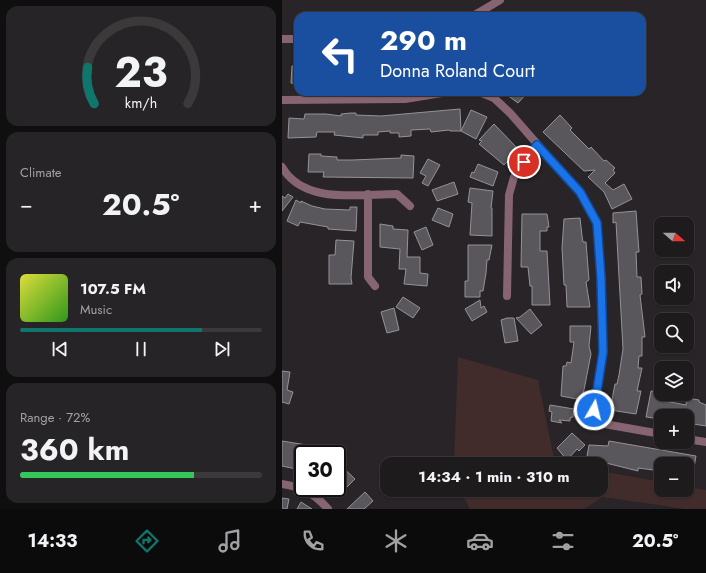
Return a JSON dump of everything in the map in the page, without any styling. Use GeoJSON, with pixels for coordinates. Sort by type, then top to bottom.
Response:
{"type":"FeatureCollection","features":[{"type":"Feature","properties":{"kind":"street"},"geometry":{"type":"LineString","coordinates":[[480,12],[500,0]]}},
{"type":"Feature","properties":{"kind":"street"},"geometry":{"type":"LineString","coordinates":[[282,39],[294,39]]}},
{"type":"Feature","properties":{"kind":"street"},"geometry":{"type":"LineString","coordinates":[[282,100],[405,99],[423,96]]}},
{"type":"Feature","properties":{"kind":"street"},"geometry":{"type":"LineString","coordinates":[[489,96],[494,98],[580,192],[597,223],[601,278],[603,352],[593,422],[654,433]]}},
{"type":"Feature","properties":{"kind":"street"},"geometry":{"type":"LineString","coordinates":[[507,296],[509,195],[514,177],[537,145]]}},
{"type":"Feature","properties":{"kind":"street"},"geometry":{"type":"LineString","coordinates":[[282,167],[288,177],[305,189],[328,194],[397,194],[410,206]]}},
{"type":"Feature","properties":{"kind":"street"},"geometry":{"type":"LineString","coordinates":[[368,194],[368,277],[375,286]]}},
{"type":"Feature","properties":{"kind":"street"},"geometry":{"type":"LineString","coordinates":[[694,440],[706,442]]}},
{"type":"Feature","properties":{"kind":"street"},"geometry":{"type":"LineString","coordinates":[[282,484],[306,490],[315,495],[328,509]]}},
{"type":"Feature","properties":{"kind":"shaded area"},"geometry":{"type":"Polygon","coordinates":[[[458,357],[538,380],[554,457],[454,457],[458,357]]]}},
{"type":"Feature","properties":{"kind":"shaded area"},"geometry":{"type":"Polygon","coordinates":[[[608,472],[654,481],[654,497],[694,497],[694,488],[706,490],[706,509],[685,509],[603,497],[608,497],[608,472]]]}},
{"type":"Feature","properties":{"kind":"shaded area"},"geometry":{"type":"Polygon","coordinates":[[[464,497],[603,497],[584,509],[470,509],[464,497]]]}},
{"type":"Feature","properties":{"kind":"building"},"geometry":{"type":"Polygon","coordinates":[[[292,66],[294,66],[294,83],[291,83],[292,66]]]}},
{"type":"Feature","properties":{"kind":"building"},"geometry":{"type":"Polygon","coordinates":[[[508,96],[524,96],[518,103],[508,96]]]}},
{"type":"Feature","properties":{"kind":"building"},"geometry":{"type":"Polygon","coordinates":[[[460,109],[461,131],[449,130],[431,132],[430,129],[411,130],[411,136],[399,137],[399,133],[390,133],[390,131],[378,132],[378,135],[363,135],[363,138],[334,135],[335,132],[317,132],[316,137],[288,138],[289,118],[304,119],[305,114],[341,116],[341,114],[356,113],[356,115],[381,116],[460,109]]]}},
{"type":"Feature","properties":{"kind":"building"},"geometry":{"type":"Polygon","coordinates":[[[471,110],[487,117],[476,139],[461,131],[471,110]]]}},
{"type":"Feature","properties":{"kind":"building"},"geometry":{"type":"Polygon","coordinates":[[[560,115],[572,128],[570,130],[589,149],[591,147],[604,161],[606,160],[615,168],[613,170],[615,173],[605,183],[613,190],[624,184],[632,199],[612,209],[604,192],[588,177],[595,170],[584,171],[543,132],[560,115]]]}},
{"type":"Feature","properties":{"kind":"building"},"geometry":{"type":"Polygon","coordinates":[[[494,124],[519,150],[504,165],[479,144],[482,141],[479,140],[494,124]]]}},
{"type":"Feature","properties":{"kind":"building"},"geometry":{"type":"Polygon","coordinates":[[[309,154],[321,154],[321,156],[337,157],[337,160],[401,158],[401,155],[414,156],[413,178],[323,177],[324,172],[308,172],[309,154]]]}},
{"type":"Feature","properties":{"kind":"building"},"geometry":{"type":"Polygon","coordinates":[[[428,159],[440,165],[428,186],[422,183],[426,176],[420,173],[428,159]]]}},
{"type":"Feature","properties":{"kind":"building"},"geometry":{"type":"Polygon","coordinates":[[[478,164],[498,172],[493,186],[470,177],[472,172],[474,173],[478,164]]]}},
{"type":"Feature","properties":{"kind":"building"},"geometry":{"type":"Polygon","coordinates":[[[454,182],[458,194],[437,201],[432,190],[454,182]]]}},
{"type":"Feature","properties":{"kind":"building"},"geometry":{"type":"Polygon","coordinates":[[[470,188],[493,191],[491,208],[492,236],[470,235],[472,203],[468,202],[470,188]]]}},
{"type":"Feature","properties":{"kind":"building"},"geometry":{"type":"Polygon","coordinates":[[[288,194],[293,197],[282,211],[282,196],[285,198],[288,194]]]}},
{"type":"Feature","properties":{"kind":"building"},"geometry":{"type":"Polygon","coordinates":[[[296,200],[301,203],[301,201],[312,206],[325,209],[350,210],[350,207],[357,207],[356,231],[328,229],[328,227],[300,222],[298,226],[287,221],[296,200]]]}},
{"type":"Feature","properties":{"kind":"building"},"geometry":{"type":"Polygon","coordinates":[[[438,208],[453,214],[449,227],[432,220],[438,208]]]}},
{"type":"Feature","properties":{"kind":"building"},"geometry":{"type":"Polygon","coordinates":[[[636,211],[639,252],[636,252],[637,277],[641,277],[642,294],[640,295],[645,337],[642,337],[642,356],[639,356],[638,368],[642,368],[637,391],[641,391],[636,414],[610,410],[615,384],[617,384],[619,375],[623,349],[616,222],[613,223],[613,213],[636,211]]]}},
{"type":"Feature","properties":{"kind":"building"},"geometry":{"type":"Polygon","coordinates":[[[522,214],[547,214],[549,227],[547,227],[547,231],[540,231],[540,251],[547,251],[550,305],[532,305],[532,286],[530,286],[528,267],[521,267],[522,214]]]}},
{"type":"Feature","properties":{"kind":"building"},"geometry":{"type":"Polygon","coordinates":[[[580,218],[583,242],[586,242],[589,280],[586,282],[590,307],[567,307],[562,248],[564,219],[580,218]]]}},
{"type":"Feature","properties":{"kind":"building"},"geometry":{"type":"Polygon","coordinates":[[[380,224],[393,226],[393,229],[408,230],[407,257],[420,257],[420,273],[428,274],[427,286],[404,284],[406,269],[399,269],[400,249],[380,247],[380,224]]]}},
{"type":"Feature","properties":{"kind":"building"},"geometry":{"type":"Polygon","coordinates":[[[426,227],[433,245],[422,250],[414,232],[426,227]]]}},
{"type":"Feature","properties":{"kind":"building"},"geometry":{"type":"Polygon","coordinates":[[[336,240],[354,241],[351,278],[352,284],[329,284],[329,255],[335,255],[336,240]]]}},
{"type":"Feature","properties":{"kind":"building"},"geometry":{"type":"Polygon","coordinates":[[[468,245],[492,245],[489,260],[487,260],[483,291],[480,291],[480,297],[465,297],[465,281],[468,281],[468,245]]]}},
{"type":"Feature","properties":{"kind":"building"},"geometry":{"type":"Polygon","coordinates":[[[403,297],[420,308],[413,318],[396,307],[403,297]]]}},
{"type":"Feature","properties":{"kind":"building"},"geometry":{"type":"Polygon","coordinates":[[[480,300],[481,308],[484,306],[487,312],[472,321],[465,309],[480,300]]]}},
{"type":"Feature","properties":{"kind":"building"},"geometry":{"type":"Polygon","coordinates":[[[394,308],[399,330],[387,333],[381,312],[394,308]]]}},
{"type":"Feature","properties":{"kind":"building"},"geometry":{"type":"Polygon","coordinates":[[[530,309],[542,325],[531,334],[516,318],[520,317],[530,309]]]}},
{"type":"Feature","properties":{"kind":"building"},"geometry":{"type":"Polygon","coordinates":[[[514,318],[518,341],[505,343],[501,320],[514,318]]]}},
{"type":"Feature","properties":{"kind":"building"},"geometry":{"type":"Polygon","coordinates":[[[570,326],[591,326],[589,346],[591,354],[582,400],[561,396],[563,366],[566,366],[567,362],[571,363],[574,342],[570,342],[570,326]]]}},
{"type":"Feature","properties":{"kind":"building"},"geometry":{"type":"Polygon","coordinates":[[[282,371],[290,372],[287,390],[293,392],[289,404],[282,402],[282,371]]]}},
{"type":"Feature","properties":{"kind":"building"},"geometry":{"type":"Polygon","coordinates":[[[651,391],[654,392],[654,401],[665,401],[686,405],[687,401],[694,401],[694,399],[699,400],[699,402],[706,405],[706,426],[694,424],[694,409],[654,409],[654,418],[646,417],[651,391]]]}},
{"type":"Feature","properties":{"kind":"building"},"geometry":{"type":"Polygon","coordinates":[[[550,405],[574,409],[573,417],[570,418],[570,421],[559,420],[562,423],[551,421],[552,412],[549,411],[550,405]]]}},
{"type":"Feature","properties":{"kind":"building"},"geometry":{"type":"Polygon","coordinates":[[[572,433],[585,445],[579,451],[577,449],[570,457],[564,457],[557,448],[572,433]]]}},
{"type":"Feature","properties":{"kind":"building"},"geometry":{"type":"Polygon","coordinates":[[[282,441],[307,445],[294,445],[294,469],[282,466],[282,441]]]}},
{"type":"Feature","properties":{"kind":"building"},"geometry":{"type":"Polygon","coordinates":[[[609,441],[696,456],[694,468],[694,457],[654,457],[654,470],[638,468],[638,471],[608,464],[608,457],[587,457],[589,445],[608,446],[609,441]]]}},
{"type":"Feature","properties":{"kind":"building"},"geometry":{"type":"Polygon","coordinates":[[[346,470],[355,479],[346,488],[346,470]]]}},
{"type":"Feature","properties":{"kind":"building"},"geometry":{"type":"Polygon","coordinates":[[[365,492],[373,501],[364,509],[347,509],[365,492]]]}},
{"type":"Feature","properties":{"kind":"building"},"geometry":{"type":"Polygon","coordinates":[[[282,498],[289,499],[287,509],[282,509],[282,498]]]}},
{"type":"Feature","properties":{"kind":"building"},"geometry":{"type":"Polygon","coordinates":[[[301,502],[312,509],[297,509],[301,502]]]}},
{"type":"Feature","properties":{"kind":"route"},"geometry":{"type":"LineString","coordinates":[[524,162],[537,145],[580,192],[597,223],[601,278],[603,352],[594,410]]}}]}
